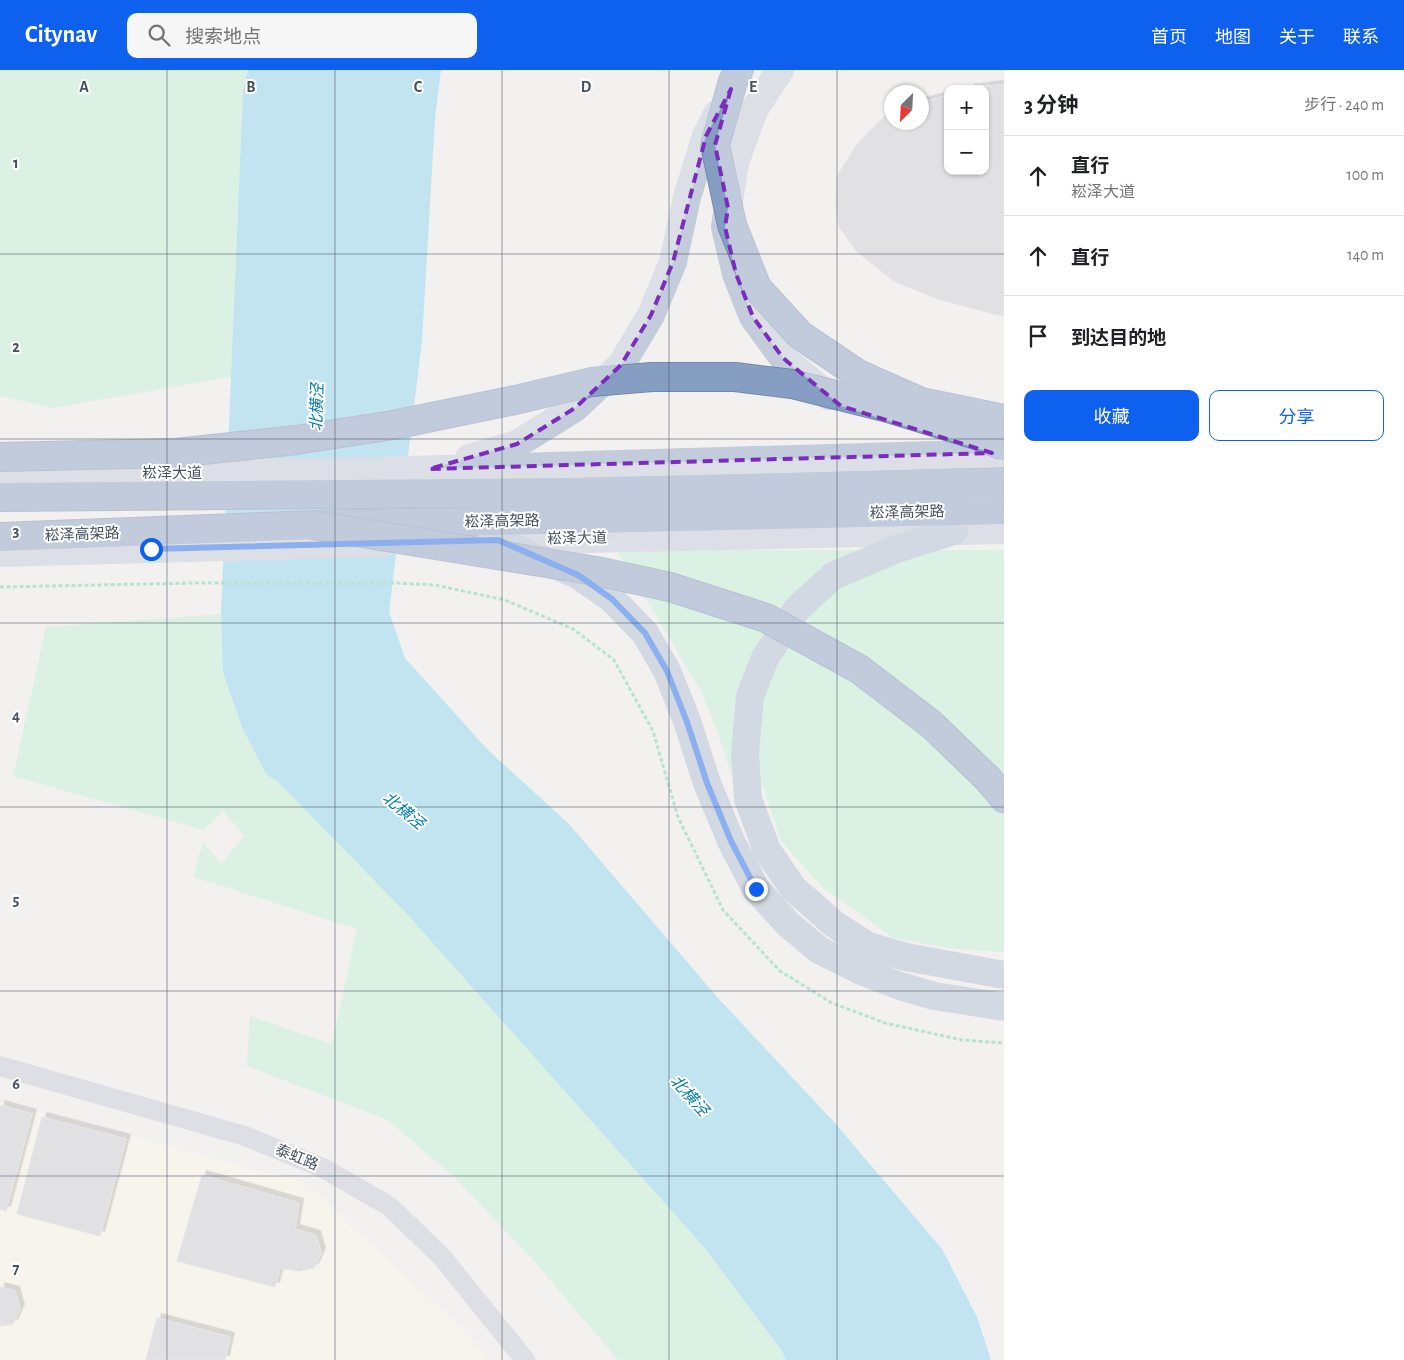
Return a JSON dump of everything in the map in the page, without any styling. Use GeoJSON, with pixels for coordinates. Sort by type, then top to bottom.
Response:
{"type":"FeatureCollection","features":[{"type":"Feature","properties":{"kind":"highway"},"geometry":{"type":"LineString","coordinates":[[742,70],[733,81],[715,145],[732,225],[757,288],[800,335],[858,374],[921,402],[1004,419]]}},
{"type":"Feature","properties":{"kind":"highway"},"geometry":{"type":"LineString","coordinates":[[0,457],[175,453],[296,440],[393,425],[592,382],[662,377],[736,377],[792,384],[888,408],[979,436],[1000,451]]}},
{"type":"Feature","properties":{"kind":"highway","name":"崧泽高架路"},"geometry":{"type":"LineString","coordinates":[[0,497],[572,492],[1004,482]]}},
{"type":"Feature","properties":{"kind":"highway","name":"崧泽高架路"},"geometry":{"type":"LineString","coordinates":[[0,537],[313,525],[1004,510]]}},
{"type":"Feature","properties":{"kind":"highway"},"geometry":{"type":"LineString","coordinates":[[313,525],[596,571],[670,587],[766,618],[859,669],[881,685],[931,724],[988,779],[1004,798]]}},
{"type":"Feature","properties":{"kind":"main road"},"geometry":{"type":"LineString","coordinates":[[429,469],[517,444],[575,408],[621,365],[651,315],[673,262],[687,197],[706,136],[742,70]]}},
{"type":"Feature","properties":{"kind":"main road"},"geometry":{"type":"LineString","coordinates":[[780,70],[754,110],[735,163],[726,227],[736,274],[753,317],[783,358],[841,406],[1000,451]]}},
{"type":"Feature","properties":{"kind":"main road","name":"崧泽大道"},"geometry":{"type":"LineString","coordinates":[[0,474],[340,472],[1000,451]]}},
{"type":"Feature","properties":{"kind":"main road","name":"崧泽大道"},"geometry":{"type":"LineString","coordinates":[[0,553],[498,540],[1004,530]]}},
{"type":"Feature","properties":{"kind":"main road"},"geometry":{"type":"LineString","coordinates":[[954,531],[894,550],[833,576],[797,609],[765,658],[750,696],[745,754],[748,799],[767,850],[793,888],[834,924],[868,946],[906,958],[1004,975]]}},
{"type":"Feature","properties":{"kind":"main road"},"geometry":{"type":"LineString","coordinates":[[498,540],[578,575],[612,599],[645,633],[667,671],[687,722],[707,783],[731,841],[756,889],[788,924],[819,950],[861,971],[900,986],[934,996],[1004,1007]]}},
{"type":"Feature","properties":{"kind":"street","name":"泰虹路"},"geometry":{"type":"LineString","coordinates":[[0,1066],[245,1136],[323,1168],[388,1206],[441,1256],[525,1360]]}},
{"type":"Feature","properties":{"kind":"path"},"geometry":{"type":"LineString","coordinates":[[0,588],[194,583],[395,583],[434,585]]}},
{"type":"Feature","properties":{"kind":"highlighted area"},"geometry":{"type":"Polygon","coordinates":[[[731,89],[715,145],[728,208],[725,227],[736,274],[753,317],[783,358],[841,406],[992,453],[551,466],[429,469],[517,444],[575,408],[621,365],[651,315],[673,262],[706,136],[731,89]]]}},
{"type":"Feature","properties":{"kind":"shaded area"},"geometry":{"type":"Polygon","coordinates":[[[0,1102],[304,1182],[467,1334],[488,1360],[0,1360],[0,1102]]]}},
{"type":"Feature","properties":{"kind":"green space"},"geometry":{"type":"Polygon","coordinates":[[[0,70],[248,70],[243,90],[231,377],[52,408],[0,396],[0,70]]]}},
{"type":"Feature","properties":{"kind":"green space"},"geometry":{"type":"Polygon","coordinates":[[[617,550],[1004,550],[1004,952],[954,949],[894,938],[822,887],[781,841],[763,786],[734,783],[724,750],[702,693],[617,550]]]}},
{"type":"Feature","properties":{"kind":"green space"},"geometry":{"type":"Polygon","coordinates":[[[221,614],[223,672],[266,774],[278,782],[405,912],[703,1246],[782,1351],[786,1360],[618,1360],[535,1262],[455,1178],[388,1120],[247,1066],[250,1016],[332,1044],[357,929],[193,877],[203,842],[221,864],[244,836],[223,811],[204,830],[13,776],[46,627],[221,614]]]}},
{"type":"Feature","properties":{"kind":"water","name":"北横泾"},"geometry":{"type":"Polygon","coordinates":[[[248,70],[441,70],[435,118],[422,341],[389,612],[405,658],[488,750],[569,824],[718,998],[834,1122],[942,1249],[977,1317],[991,1360],[786,1360],[782,1351],[703,1246],[405,912],[278,782],[266,774],[242,727],[223,672],[221,614],[243,90],[248,70]]]}},
{"type":"Feature","properties":{"kind":"building"},"geometry":{"type":"Polygon","coordinates":[[[1004,84],[1004,316],[938,299],[895,282],[857,252],[838,225],[836,205],[837,176],[857,144],[884,117],[884,130],[929,130],[929,100],[944,96],[944,175],[989,175],[989,86],[1004,84]]]}},
{"type":"Feature","properties":{"kind":"building"},"geometry":{"type":"Polygon","coordinates":[[[0,1105],[32,1114],[6,1211],[0,1209],[0,1105]]]}},
{"type":"Feature","properties":{"kind":"building"},"geometry":{"type":"Polygon","coordinates":[[[42,1117],[126,1139],[100,1236],[17,1214],[42,1117]]]}},
{"type":"Feature","properties":{"kind":"building"},"geometry":{"type":"Polygon","coordinates":[[[202,1175],[299,1203],[295,1229],[316,1235],[321,1253],[314,1268],[298,1271],[280,1268],[275,1287],[177,1261],[202,1175]]]}},
{"type":"Feature","properties":{"kind":"building"},"geometry":{"type":"Polygon","coordinates":[[[0,1287],[15,1291],[20,1309],[13,1324],[0,1326],[0,1287]]]}},
{"type":"Feature","properties":{"kind":"building"},"geometry":{"type":"Polygon","coordinates":[[[157,1318],[230,1337],[225,1360],[146,1360],[157,1318]]]}},
{"type":"Feature","properties":{"kind":"route"},"geometry":{"type":"LineString","coordinates":[[151,549],[498,540],[578,575],[612,599],[645,633],[667,671],[687,722],[707,783],[731,841],[756,889]]}}]}
